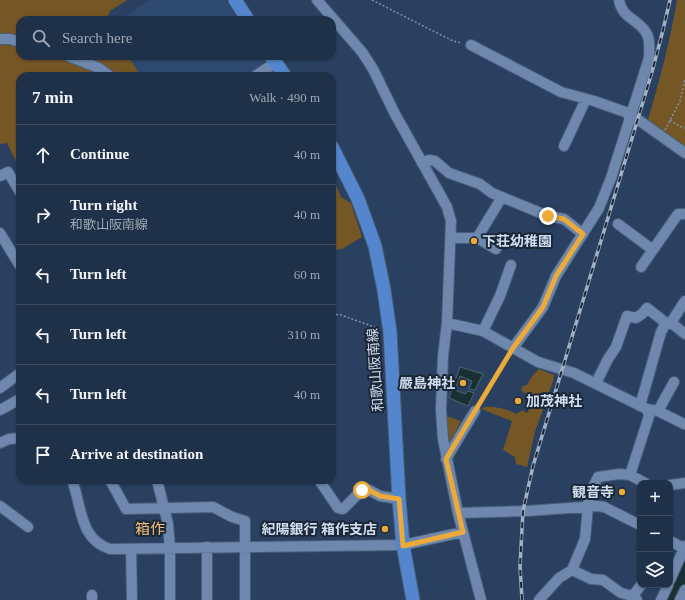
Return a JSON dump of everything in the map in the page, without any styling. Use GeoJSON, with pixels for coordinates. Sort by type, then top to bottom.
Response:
{"type":"FeatureCollection","features":[{"type":"Feature","properties":{"kind":"main road"},"geometry":{"type":"LineString","coordinates":[[234,0],[245,16]]}},
{"type":"Feature","properties":{"kind":"main road"},"geometry":{"type":"LineString","coordinates":[[274,60],[282,72]]}},
{"type":"Feature","properties":{"kind":"main road","name":"和歌山阪南線"},"geometry":{"type":"LineString","coordinates":[[336,155],[363,212],[375,246],[384,290],[390,332],[403,546],[413,600]]}},
{"type":"Feature","properties":{"kind":"street"},"geometry":{"type":"LineString","coordinates":[[317,0],[331,16]]}},
{"type":"Feature","properties":{"kind":"street"},"geometry":{"type":"LineString","coordinates":[[513,348],[543,307],[556,276],[600,208],[649,58],[650,45],[646,31],[625,14],[620,6],[619,0]]}},
{"type":"Feature","properties":{"kind":"street"},"geometry":{"type":"LineString","coordinates":[[336,22],[362,52],[373,69],[395,114],[447,207],[452,221],[447,323],[443,356],[441,410],[443,439],[458,513],[481,600]]}},
{"type":"Feature","properties":{"kind":"street"},"geometry":{"type":"LineString","coordinates":[[0,39],[16,41]]}},
{"type":"Feature","properties":{"kind":"street"},"geometry":{"type":"LineString","coordinates":[[471,45],[561,92],[586,99],[640,121],[685,153]]}},
{"type":"Feature","properties":{"kind":"street"},"geometry":{"type":"LineString","coordinates":[[79,60],[99,68],[104,72]]}},
{"type":"Feature","properties":{"kind":"street"},"geometry":{"type":"LineString","coordinates":[[259,72],[272,60]]}},
{"type":"Feature","properties":{"kind":"street"},"geometry":{"type":"LineString","coordinates":[[564,146],[586,99]]}},
{"type":"Feature","properties":{"kind":"street"},"geometry":{"type":"LineString","coordinates":[[422,163],[429,160],[435,161],[449,173],[480,184],[492,193],[548,216],[564,219],[583,234]]}},
{"type":"Feature","properties":{"kind":"street"},"geometry":{"type":"LineString","coordinates":[[0,176],[8,172],[16,185]]}},
{"type":"Feature","properties":{"kind":"street"},"geometry":{"type":"LineString","coordinates":[[477,238],[502,197]]}},
{"type":"Feature","properties":{"kind":"street"},"geometry":{"type":"LineString","coordinates":[[641,267],[678,214],[685,214]]}},
{"type":"Feature","properties":{"kind":"street"},"geometry":{"type":"LineString","coordinates":[[618,224],[653,250]]}},
{"type":"Feature","properties":{"kind":"street"},"geometry":{"type":"LineString","coordinates":[[0,232],[16,259]]}},
{"type":"Feature","properties":{"kind":"street"},"geometry":{"type":"LineString","coordinates":[[451,238],[477,238],[496,249]]}},
{"type":"Feature","properties":{"kind":"street"},"geometry":{"type":"LineString","coordinates":[[483,331],[500,296],[511,265]]}},
{"type":"Feature","properties":{"kind":"street"},"geometry":{"type":"LineString","coordinates":[[630,475],[649,416],[644,408],[661,332],[685,302]]}},
{"type":"Feature","properties":{"kind":"street"},"geometry":{"type":"LineString","coordinates":[[596,383],[608,359],[616,348],[627,316],[636,318],[647,308],[668,324],[685,334]]}},
{"type":"Feature","properties":{"kind":"street"},"geometry":{"type":"LineString","coordinates":[[447,323],[483,331],[538,362],[574,373],[644,408],[658,411],[685,424]]}},
{"type":"Feature","properties":{"kind":"street"},"geometry":{"type":"LineString","coordinates":[[0,388],[16,376]]}},
{"type":"Feature","properties":{"kind":"street"},"geometry":{"type":"LineString","coordinates":[[658,411],[674,382]]}},
{"type":"Feature","properties":{"kind":"street"},"geometry":{"type":"LineString","coordinates":[[0,410],[16,401]]}},
{"type":"Feature","properties":{"kind":"street"},"geometry":{"type":"LineString","coordinates":[[446,459],[475,411]]}},
{"type":"Feature","properties":{"kind":"street"},"geometry":{"type":"LineString","coordinates":[[0,443],[9,439],[16,438]]}},
{"type":"Feature","properties":{"kind":"street"},"geometry":{"type":"LineString","coordinates":[[539,600],[559,578],[572,570],[584,538],[587,507],[598,477],[619,474],[630,475],[639,480]]}},
{"type":"Feature","properties":{"kind":"street"},"geometry":{"type":"LineString","coordinates":[[673,485],[685,483]]}},
{"type":"Feature","properties":{"kind":"street"},"geometry":{"type":"LineString","coordinates":[[73,484],[86,530],[92,539],[101,546],[110,549],[403,546],[463,532]]}},
{"type":"Feature","properties":{"kind":"street"},"geometry":{"type":"LineString","coordinates":[[112,484],[126,509],[213,507],[244,521],[245,600]]}},
{"type":"Feature","properties":{"kind":"street"},"geometry":{"type":"LineString","coordinates":[[119,484],[119,496]]}},
{"type":"Feature","properties":{"kind":"street"},"geometry":{"type":"LineString","coordinates":[[158,484],[165,508],[170,548],[170,600]]}},
{"type":"Feature","properties":{"kind":"street"},"geometry":{"type":"LineString","coordinates":[[322,484],[338,508],[343,509],[362,490],[369,490],[380,496],[399,499]]}},
{"type":"Feature","properties":{"kind":"street"},"geometry":{"type":"LineString","coordinates":[[0,506],[28,527]]}},
{"type":"Feature","properties":{"kind":"street"},"geometry":{"type":"LineString","coordinates":[[458,513],[604,507],[637,524]]}},
{"type":"Feature","properties":{"kind":"street"},"geometry":{"type":"LineString","coordinates":[[673,542],[685,548],[673,573]]}},
{"type":"Feature","properties":{"kind":"street"},"geometry":{"type":"LineString","coordinates":[[207,547],[207,600]]}},
{"type":"Feature","properties":{"kind":"street"},"geometry":{"type":"LineString","coordinates":[[132,549],[132,600]]}},
{"type":"Feature","properties":{"kind":"street"},"geometry":{"type":"LineString","coordinates":[[572,570],[591,579],[603,580],[621,593],[635,598],[640,588]]}},
{"type":"Feature","properties":{"kind":"street"},"geometry":{"type":"LineString","coordinates":[[661,600],[667,588]]}},
{"type":"Feature","properties":{"kind":"street"},"geometry":{"type":"LineString","coordinates":[[680,600],[685,590]]}},
{"type":"Feature","properties":{"kind":"path"},"geometry":{"type":"LineString","coordinates":[[372,0],[453,41],[471,45]]}},
{"type":"Feature","properties":{"kind":"path"},"geometry":{"type":"LineString","coordinates":[[660,136],[680,101],[685,79]]}},
{"type":"Feature","properties":{"kind":"path"},"geometry":{"type":"LineString","coordinates":[[670,120],[685,128]]}},
{"type":"Feature","properties":{"kind":"path"},"geometry":{"type":"LineString","coordinates":[[336,314],[380,329]]}},
{"type":"Feature","properties":{"kind":"path"},"geometry":{"type":"LineString","coordinates":[[475,411],[513,348]]}},
{"type":"Feature","properties":{"kind":"shaded area"},"geometry":{"type":"Polygon","coordinates":[[[0,0],[127,0],[110,11],[108,16],[16,16],[16,60],[131,60],[138,72],[16,72],[16,161],[7,143],[0,144],[0,0]]]}},
{"type":"Feature","properties":{"kind":"shaded area"},"geometry":{"type":"Polygon","coordinates":[[[149,0],[225,0],[235,16],[126,16],[149,0]]]}},
{"type":"Feature","properties":{"kind":"shaded area"},"geometry":{"type":"Polygon","coordinates":[[[677,0],[685,0],[685,150],[647,123],[664,62],[677,0]]]}},
{"type":"Feature","properties":{"kind":"shaded area"},"geometry":{"type":"Polygon","coordinates":[[[131,60],[265,60],[264,65],[254,72],[138,72],[131,60]]]}},
{"type":"Feature","properties":{"kind":"shaded area"},"geometry":{"type":"Polygon","coordinates":[[[336,185],[341,197],[351,203],[362,237],[342,249],[336,250],[336,185]]]}},
{"type":"Feature","properties":{"kind":"shaded area"},"geometry":{"type":"Polygon","coordinates":[[[460,367],[483,374],[475,390],[469,389],[472,381],[460,376],[455,390],[465,394],[468,391],[474,393],[468,406],[449,398],[460,367]]]}},
{"type":"Feature","properties":{"kind":"shaded area"},"geometry":{"type":"Polygon","coordinates":[[[539,369],[554,375],[535,432],[527,467],[516,464],[515,457],[503,450],[512,421],[481,409],[484,407],[497,407],[517,414],[522,410],[527,413],[535,400],[521,389],[523,386],[527,385],[532,376],[539,369]]]}},
{"type":"Feature","properties":{"kind":"shaded area"},"geometry":{"type":"Polygon","coordinates":[[[443,415],[461,421],[449,444],[443,415]]]}},
{"type":"Feature","properties":{"kind":"waterway"},"geometry":{"type":"LineString","coordinates":[[671,600],[685,569]]}},
{"type":"Feature","properties":{"kind":"railway"},"geometry":{"type":"LineString","coordinates":[[522,600],[520,566],[523,511],[533,466],[652,72],[670,0]]}},
{"type":"Feature","properties":{"kind":"place","name":"下荘幼稚園"},"geometry":{"type":"Point","coordinates":[474,241]}},
{"type":"Feature","properties":{"kind":"place","name":"嚴島神社"},"geometry":{"type":"Point","coordinates":[463,383]}},
{"type":"Feature","properties":{"kind":"place","name":"加茂神社"},"geometry":{"type":"Point","coordinates":[518,401]}},
{"type":"Feature","properties":{"kind":"place","name":"観音寺"},"geometry":{"type":"Point","coordinates":[622,492]}},
{"type":"Feature","properties":{"kind":"place","name":"紀陽銀行 箱作支店"},"geometry":{"type":"Point","coordinates":[385,529]}},
{"type":"Feature","properties":{"kind":"district","name":"箱作"},"geometry":{"type":"Point","coordinates":[150,529]}},
{"type":"Feature","properties":{"kind":"route"},"geometry":{"type":"LineString","coordinates":[[362,490],[369,490],[380,496],[399,499],[403,546],[463,532],[446,459],[513,348],[543,307],[556,276],[583,234],[564,219],[548,216]]}}]}
